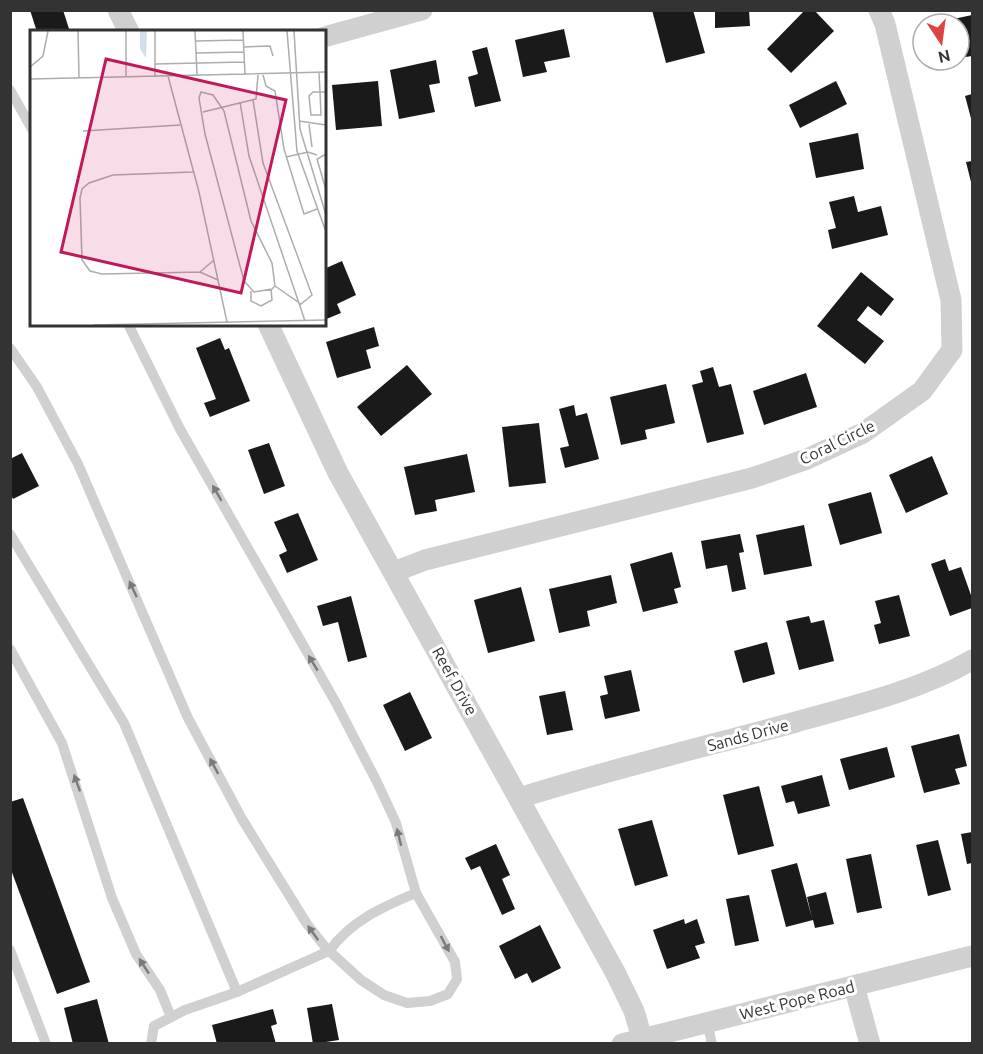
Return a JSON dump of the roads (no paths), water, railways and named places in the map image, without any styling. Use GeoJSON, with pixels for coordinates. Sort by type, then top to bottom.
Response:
{"type":"FeatureCollection","features":[{"type":"Feature","properties":{"kind":"street"},"geometry":{"type":"LineString","coordinates":[[118,10],[128,30]]}},
{"type":"Feature","properties":{"kind":"street"},"geometry":{"type":"LineString","coordinates":[[326,36],[422,10]]}},
{"type":"Feature","properties":{"kind":"street","name":"Coral Circle"},"geometry":{"type":"LineString","coordinates":[[394,572],[425,560],[752,478],[796,463],[863,433],[922,391],[952,350],[951,300],[885,24],[879,10]]}},
{"type":"Feature","properties":{"kind":"street","name":"Reef Drive"},"geometry":{"type":"LineString","coordinates":[[269,326],[338,473],[615,972],[634,1011],[632,1041]]}},
{"type":"Feature","properties":{"kind":"street","name":"Sands Drive"},"geometry":{"type":"LineString","coordinates":[[519,798],[577,780],[867,702],[925,683],[972,660]]}},
{"type":"Feature","properties":{"kind":"street","name":"West Pope Road"},"geometry":{"type":"LineString","coordinates":[[632,1041],[972,956]]}},
{"type":"Feature","properties":{"kind":"street"},"geometry":{"type":"LineString","coordinates":[[854,986],[870,1044]]}},
{"type":"Feature","properties":{"kind":"lane"},"geometry":{"type":"LineString","coordinates":[[10,90],[30,125]]}},
{"type":"Feature","properties":{"kind":"lane"},"geometry":{"type":"LineString","coordinates":[[10,348],[37,387],[78,464],[188,718],[242,819],[311,930],[329,951],[362,980],[384,995],[407,1003],[430,1001],[448,994],[457,979],[454,962],[416,893],[396,823],[377,782],[336,702],[180,429],[129,326]]}},
{"type":"Feature","properties":{"kind":"lane"},"geometry":{"type":"LineString","coordinates":[[10,534],[124,723],[237,992]]}},
{"type":"Feature","properties":{"kind":"lane"},"geometry":{"type":"LineString","coordinates":[[10,649],[62,742],[112,898],[136,954],[160,990],[171,1017]]}},
{"type":"Feature","properties":{"kind":"lane"},"geometry":{"type":"LineString","coordinates":[[151,1044],[154,1026],[329,951],[337,941],[379,908],[416,893]]}},
{"type":"Feature","properties":{"kind":"lane"},"geometry":{"type":"LineString","coordinates":[[10,950],[46,1044]]}},
{"type":"Feature","properties":{"kind":"lane"},"geometry":{"type":"LineString","coordinates":[[707,1022],[712,1044]]}}]}
